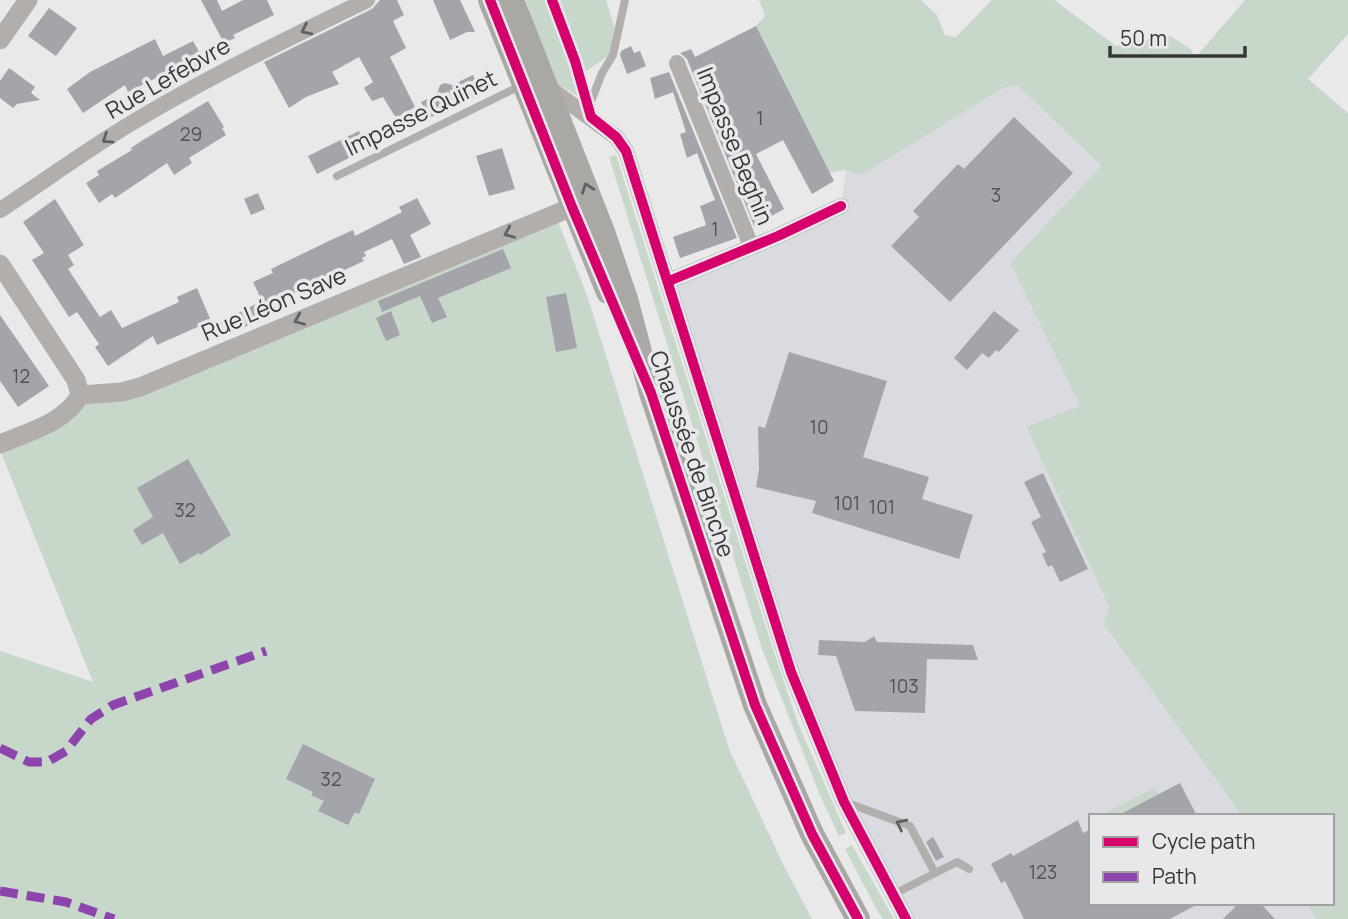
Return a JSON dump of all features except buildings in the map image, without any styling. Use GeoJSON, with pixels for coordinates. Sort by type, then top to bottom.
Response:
{"type":"FeatureCollection","features":[{"type":"Feature","properties":{"kind":"main road","name":"Chaussée de Binche"},"geometry":{"type":"LineString","coordinates":[[489,0],[583,178],[626,299],[651,393],[755,705],[812,834],[859,919]]}},
{"type":"Feature","properties":{"kind":"main road","name":"Chaussée de Binche"},"geometry":{"type":"LineString","coordinates":[[512,0],[572,207],[651,393]]}},
{"type":"Feature","properties":{"kind":"street"},"geometry":{"type":"LineString","coordinates":[[0,40],[28,0]]}},
{"type":"Feature","properties":{"kind":"street","name":"Rue Lefebvre"},"geometry":{"type":"LineString","coordinates":[[0,210],[166,103],[260,52],[367,0]]}},
{"type":"Feature","properties":{"kind":"street","name":"Impasse Beghin"},"geometry":{"type":"LineString","coordinates":[[677,63],[751,246]]}},
{"type":"Feature","properties":{"kind":"street","name":"Chaussée de Binche"},"geometry":{"type":"LineString","coordinates":[[535,85],[616,137],[626,151],[791,673],[844,802],[906,919]]}},
{"type":"Feature","properties":{"kind":"street"},"geometry":{"type":"LineString","coordinates":[[669,281],[778,236],[841,206]]}},
{"type":"Feature","properties":{"kind":"street","name":"Chaussée de Binche"},"geometry":{"type":"LineString","coordinates":[[572,207],[584,219],[610,275],[626,299]]}},
{"type":"Feature","properties":{"kind":"street","name":"Rue Léon Save"},"geometry":{"type":"LineString","coordinates":[[80,395],[122,392],[140,387],[572,207]]}},
{"type":"Feature","properties":{"kind":"street"},"geometry":{"type":"LineString","coordinates":[[0,264],[76,380],[80,395],[74,407],[58,419],[0,444]]}},
{"type":"Feature","properties":{"kind":"lane"},"geometry":{"type":"LineString","coordinates":[[592,99],[602,73],[613,55],[625,0]]}},
{"type":"Feature","properties":{"kind":"lane","name":"Impasse Quinet"},"geometry":{"type":"LineString","coordinates":[[337,176],[535,85]]}},
{"type":"Feature","properties":{"kind":"lane"},"geometry":{"type":"LineString","coordinates":[[844,802],[910,826],[935,873]]}},
{"type":"Feature","properties":{"kind":"lane"},"geometry":{"type":"LineString","coordinates":[[892,895],[957,862],[969,869]]}},
{"type":"Feature","properties":{"kind":"shaded area"},"geometry":{"type":"Polygon","coordinates":[[[1018,86],[1101,167],[1010,263],[1080,406],[1026,428],[1109,607],[1104,626],[1241,814],[1089,814],[1089,905],[1306,905],[1317,919],[906,919],[812,726],[669,281],[841,206],[846,170],[862,175],[1005,87],[1018,86]]]}},
{"type":"Feature","properties":{"kind":"green space"},"geometry":{"type":"Polygon","coordinates":[[[526,0],[546,0],[581,98],[552,81],[526,0]]]}},
{"type":"Feature","properties":{"kind":"green space"},"geometry":{"type":"Polygon","coordinates":[[[555,0],[606,0],[615,29],[610,55],[583,73],[555,0]]]}},
{"type":"Feature","properties":{"kind":"green space"},"geometry":{"type":"Polygon","coordinates":[[[759,0],[921,0],[937,15],[945,35],[956,37],[992,0],[1054,0],[1116,46],[1170,36],[1191,49],[1194,59],[1245,0],[1348,0],[1348,34],[1308,79],[1348,113],[1348,919],[1317,919],[1306,905],[1334,905],[1334,814],[1241,814],[1104,625],[1109,607],[1026,427],[1080,406],[1010,263],[1101,166],[1018,86],[1005,87],[862,175],[845,170],[828,173],[745,38],[765,16],[759,0]]]}},
{"type":"Feature","properties":{"kind":"green space"},"geometry":{"type":"Polygon","coordinates":[[[616,155],[798,723],[846,833],[839,836],[762,649],[609,157],[616,155]]]}},
{"type":"Feature","properties":{"kind":"green space"},"geometry":{"type":"Polygon","coordinates":[[[555,214],[587,295],[729,749],[812,919],[0,919],[0,651],[93,682],[0,450],[101,395],[555,214]]]}},
{"type":"Feature","properties":{"kind":"green space"},"geometry":{"type":"Polygon","coordinates":[[[1155,787],[1159,796],[1125,814],[1104,814],[1155,787]]]}},
{"type":"Feature","properties":{"kind":"green space"},"geometry":{"type":"Polygon","coordinates":[[[852,845],[894,919],[883,919],[877,910],[845,849],[852,845]]]}},
{"type":"Feature","properties":{"kind":"marked path"},"geometry":{"type":"LineString","coordinates":[[0,748],[29,762],[47,762],[66,751],[91,719],[113,705],[266,651]]}},
{"type":"Feature","properties":{"kind":"marked path"},"geometry":{"type":"LineString","coordinates":[[0,891],[66,902],[114,919]]}},
{"type":"Feature","properties":{"kind":"cycle path"},"geometry":{"type":"LineString","coordinates":[[490,0],[572,207],[651,393],[755,705],[812,834],[858,919]]}},
{"type":"Feature","properties":{"kind":"cycle path"},"geometry":{"type":"LineString","coordinates":[[552,0],[575,61],[591,117],[616,137],[626,151],[791,672],[844,802],[906,919]]}},
{"type":"Feature","properties":{"kind":"cycle path"},"geometry":{"type":"LineString","coordinates":[[669,281],[778,236],[841,206]]}}]}
